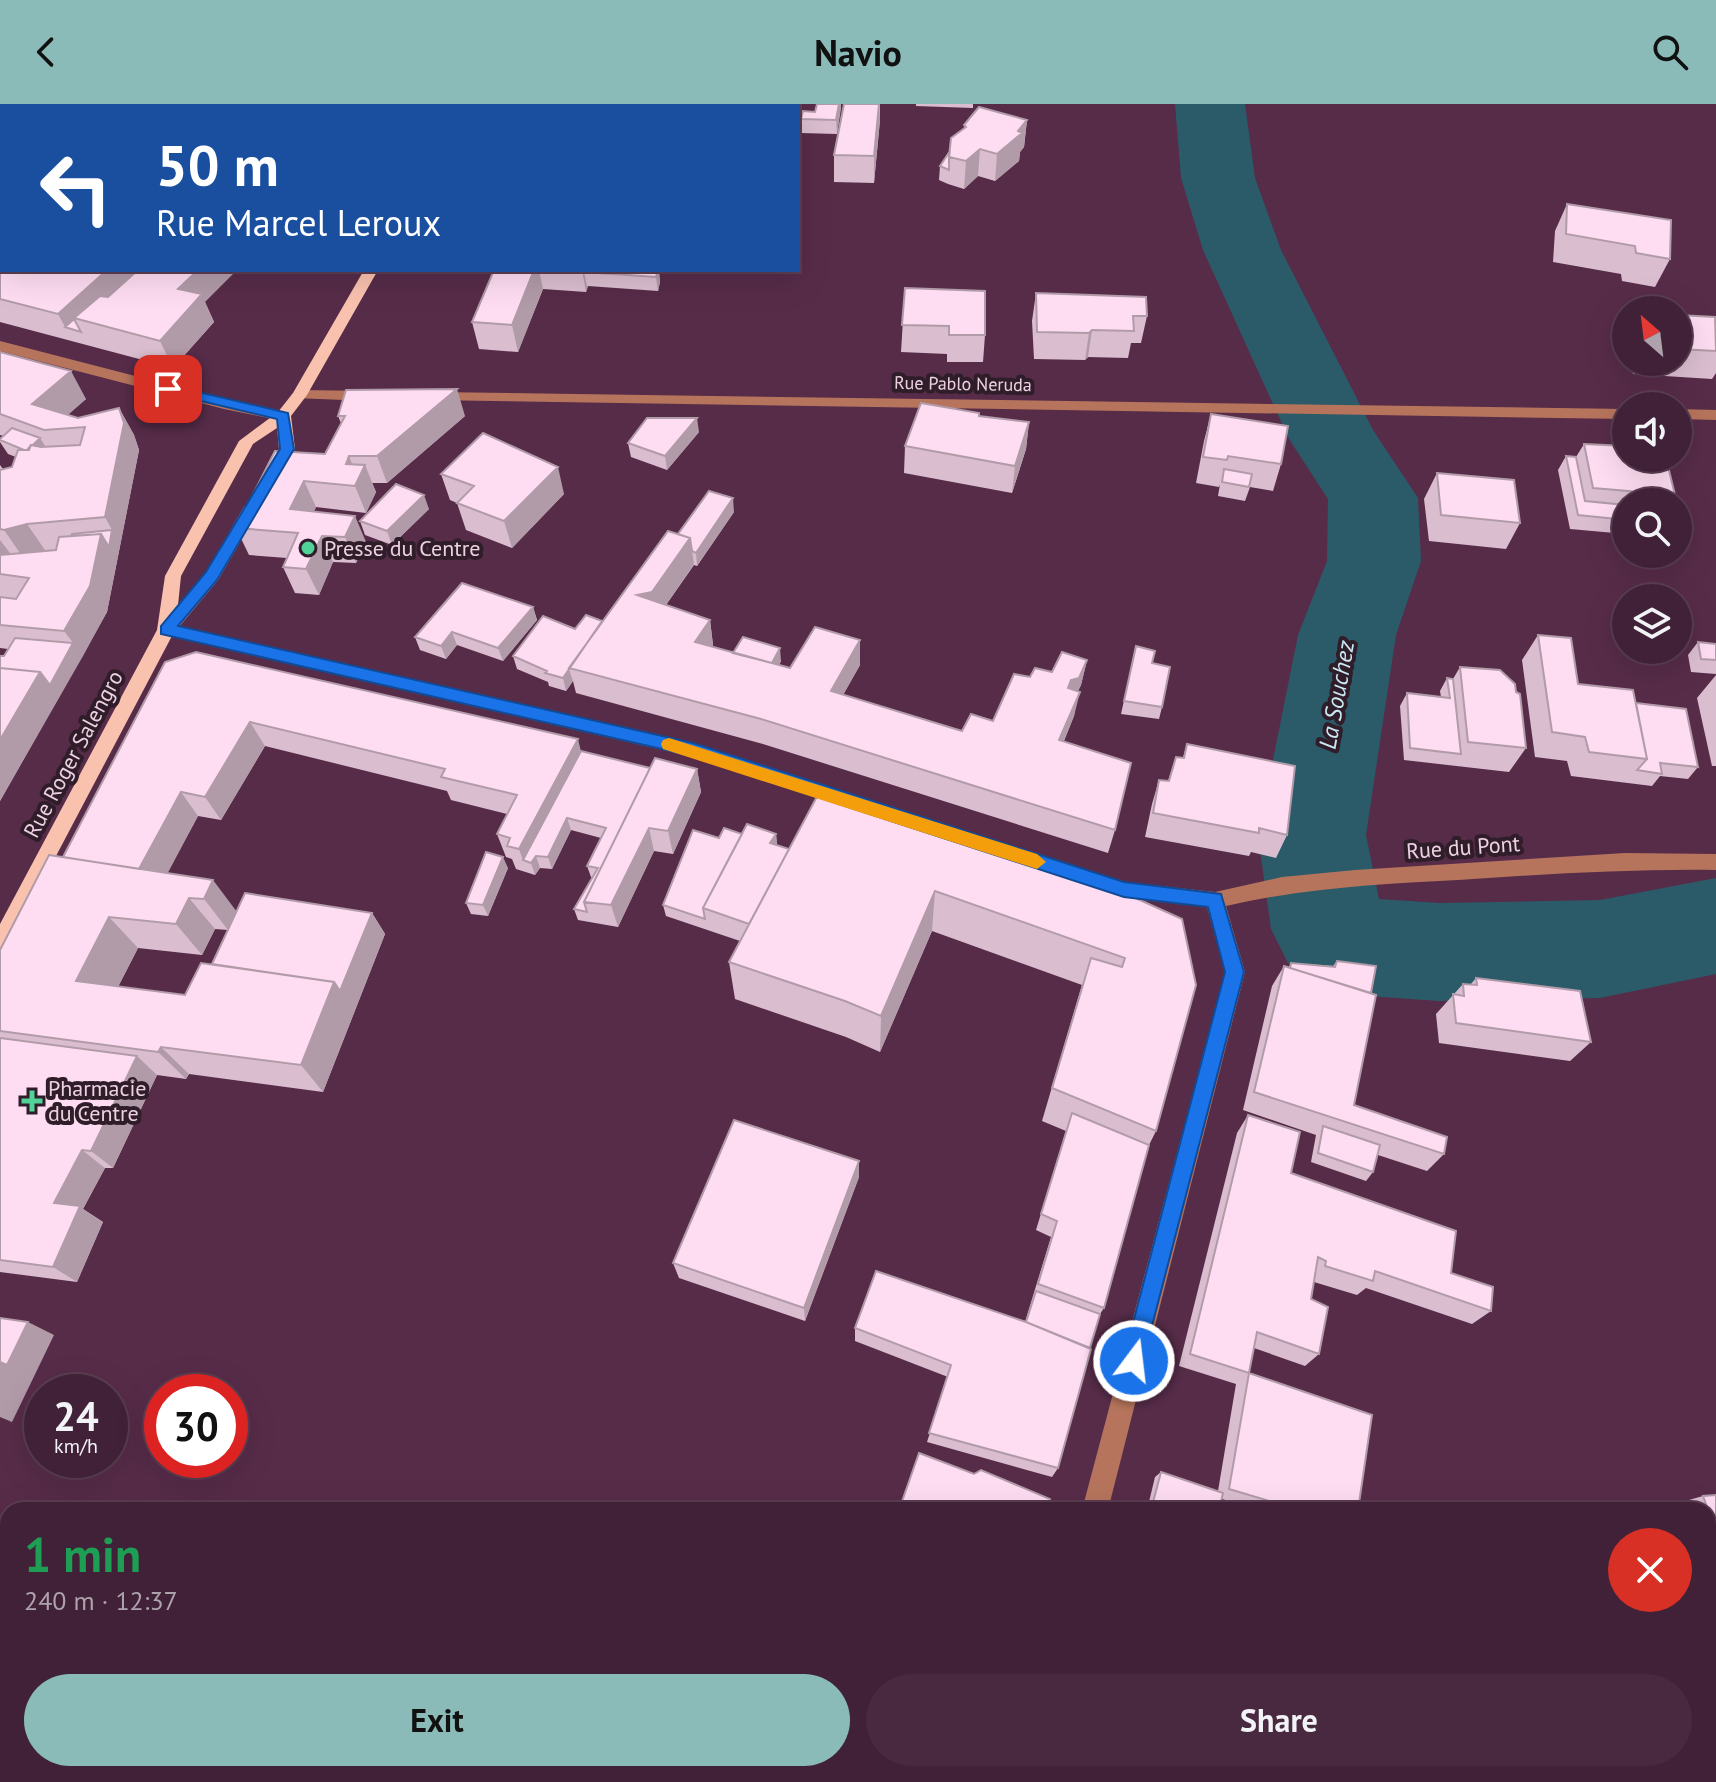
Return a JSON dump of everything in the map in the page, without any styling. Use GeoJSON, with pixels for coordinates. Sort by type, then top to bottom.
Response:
{"type":"FeatureCollection","features":[{"type":"Feature","properties":{"kind":"main road","name":"Rue Roger Salengro"},"geometry":{"type":"LineString","coordinates":[[166,630],[173,576],[247,441],[283,416],[299,395],[370,272]]}},
{"type":"Feature","properties":{"kind":"main road","name":"Rue Roger Salengro"},"geometry":{"type":"LineString","coordinates":[[0,943],[166,630],[212,576],[287,449],[283,416]]}},
{"type":"Feature","properties":{"kind":"street"},"geometry":{"type":"LineString","coordinates":[[0,346],[224,404],[283,416]]}},
{"type":"Feature","properties":{"kind":"street"},"geometry":{"type":"LineString","coordinates":[[299,395],[390,396]]}},
{"type":"Feature","properties":{"kind":"street","name":"Rue Pablo Neruda"},"geometry":{"type":"LineString","coordinates":[[425,397],[1612,414]]}},
{"type":"Feature","properties":{"kind":"street"},"geometry":{"type":"LineString","coordinates":[[1692,414],[1716,415]]}},
{"type":"Feature","properties":{"kind":"street"},"geometry":{"type":"LineString","coordinates":[[166,630],[693,750],[856,803]]}},
{"type":"Feature","properties":{"kind":"street","name":"Rue du Pont"},"geometry":{"type":"LineString","coordinates":[[901,817],[1124,890],[1215,900],[1282,885],[1355,878],[1625,861],[1716,862]]}},
{"type":"Feature","properties":{"kind":"street"},"geometry":{"type":"LineString","coordinates":[[1097,1502],[1235,972],[1215,900]]}},
{"type":"Feature","properties":{"kind":"building"},"geometry":{"type":"Polygon","coordinates":[[[817,104],[839,104],[836,120],[801,119],[803,111],[815,112],[817,104]]]}},
{"type":"Feature","properties":{"kind":"building"},"geometry":{"type":"Polygon","coordinates":[[[844,104],[879,104],[874,156],[834,155],[844,104]]]}},
{"type":"Feature","properties":{"kind":"building"},"geometry":{"type":"Polygon","coordinates":[[[979,107],[1027,120],[1018,131],[1022,133],[997,154],[980,149],[966,161],[949,157],[951,138],[966,127],[964,125],[979,107]]]}},
{"type":"Feature","properties":{"kind":"building"},"geometry":{"type":"Polygon","coordinates":[[[950,151],[949,157],[949,170],[940,166],[950,151]]]}},
{"type":"Feature","properties":{"kind":"building"},"geometry":{"type":"Polygon","coordinates":[[[1567,204],[1671,220],[1670,259],[1636,253],[1635,246],[1566,234],[1567,204]]]}},
{"type":"Feature","properties":{"kind":"building"},"geometry":{"type":"Polygon","coordinates":[[[0,272],[105,272],[58,314],[0,299],[0,272]]]}},
{"type":"Feature","properties":{"kind":"building"},"geometry":{"type":"Polygon","coordinates":[[[136,272],[196,272],[178,289],[202,294],[160,341],[74,318],[100,296],[108,297],[136,272]]]}},
{"type":"Feature","properties":{"kind":"building"},"geometry":{"type":"Polygon","coordinates":[[[493,272],[533,272],[512,325],[472,322],[493,272]]]}},
{"type":"Feature","properties":{"kind":"building"},"geometry":{"type":"Polygon","coordinates":[[[584,272],[657,272],[656,277],[584,272]]]}},
{"type":"Feature","properties":{"kind":"building"},"geometry":{"type":"Polygon","coordinates":[[[905,288],[985,291],[985,335],[949,335],[949,326],[902,325],[905,288]]]}},
{"type":"Feature","properties":{"kind":"building"},"geometry":{"type":"Polygon","coordinates":[[[1036,293],[1146,297],[1147,316],[1133,316],[1134,331],[1037,332],[1036,293]]]}},
{"type":"Feature","properties":{"kind":"building"},"geometry":{"type":"Polygon","coordinates":[[[1692,316],[1715,317],[1716,351],[1692,350],[1692,316]]]}},
{"type":"Feature","properties":{"kind":"building"},"geometry":{"type":"Polygon","coordinates":[[[74,319],[81,332],[65,327],[74,319]]]}},
{"type":"Feature","properties":{"kind":"building"},"geometry":{"type":"Polygon","coordinates":[[[0,352],[71,371],[32,404],[78,418],[119,408],[124,423],[105,517],[0,529],[0,470],[12,467],[18,450],[29,450],[31,445],[80,445],[85,427],[44,430],[0,414],[0,352]]]}},
{"type":"Feature","properties":{"kind":"building"},"geometry":{"type":"Polygon","coordinates":[[[457,389],[377,456],[349,456],[346,464],[365,465],[355,486],[304,481],[290,509],[355,516],[345,537],[322,536],[306,569],[283,567],[298,533],[236,528],[275,451],[325,454],[345,416],[338,416],[346,390],[457,389]]]}},
{"type":"Feature","properties":{"kind":"building"},"geometry":{"type":"Polygon","coordinates":[[[921,403],[979,413],[979,416],[1029,422],[1015,466],[905,446],[921,403]]]}},
{"type":"Feature","properties":{"kind":"building"},"geometry":{"type":"Polygon","coordinates":[[[1211,414],[1288,426],[1281,464],[1228,456],[1227,460],[1203,457],[1211,414]]]}},
{"type":"Feature","properties":{"kind":"building"},"geometry":{"type":"Polygon","coordinates":[[[647,418],[697,418],[665,456],[628,443],[647,418]]]}},
{"type":"Feature","properties":{"kind":"building"},"geometry":{"type":"Polygon","coordinates":[[[12,428],[40,438],[27,450],[0,440],[12,428]]]}},
{"type":"Feature","properties":{"kind":"building"},"geometry":{"type":"Polygon","coordinates":[[[483,433],[558,467],[504,521],[457,503],[474,486],[441,474],[483,433]]]}},
{"type":"Feature","properties":{"kind":"building"},"geometry":{"type":"Polygon","coordinates":[[[1584,444],[1612,445],[1612,472],[1669,472],[1673,488],[1612,490],[1593,488],[1584,444]]]}},
{"type":"Feature","properties":{"kind":"building"},"geometry":{"type":"Polygon","coordinates":[[[1566,456],[1576,457],[1585,501],[1612,504],[1612,519],[1578,515],[1566,456]]]}},
{"type":"Feature","properties":{"kind":"building"},"geometry":{"type":"Polygon","coordinates":[[[1224,469],[1252,474],[1249,487],[1222,482],[1224,469]]]}},
{"type":"Feature","properties":{"kind":"building"},"geometry":{"type":"Polygon","coordinates":[[[1437,473],[1514,480],[1520,523],[1441,515],[1437,473]]]}},
{"type":"Feature","properties":{"kind":"building"},"geometry":{"type":"Polygon","coordinates":[[[396,484],[424,495],[387,531],[360,521],[396,484]]]}},
{"type":"Feature","properties":{"kind":"building"},"geometry":{"type":"Polygon","coordinates":[[[709,491],[733,498],[696,553],[692,551],[690,538],[678,534],[709,491]]]}},
{"type":"Feature","properties":{"kind":"building"},"geometry":{"type":"Polygon","coordinates":[[[112,530],[109,547],[101,534],[71,536],[72,534],[112,530]]]}},
{"type":"Feature","properties":{"kind":"building"},"geometry":{"type":"Polygon","coordinates":[[[668,531],[690,538],[652,592],[637,595],[710,620],[695,642],[790,668],[815,627],[860,640],[831,691],[962,731],[971,714],[993,721],[1014,674],[1030,677],[1035,668],[1052,672],[1062,652],[1087,660],[1079,678],[1071,680],[1068,688],[1080,692],[1059,740],[1131,763],[1115,830],[761,719],[569,668],[668,531]]]}},
{"type":"Feature","properties":{"kind":"building"},"geometry":{"type":"Polygon","coordinates":[[[101,534],[90,586],[64,631],[0,625],[0,597],[16,599],[29,578],[0,574],[0,555],[56,550],[59,537],[101,534]]]}},
{"type":"Feature","properties":{"kind":"building"},"geometry":{"type":"Polygon","coordinates":[[[462,583],[533,607],[498,648],[452,632],[441,646],[415,637],[462,583]]]}},
{"type":"Feature","properties":{"kind":"building"},"geometry":{"type":"Polygon","coordinates":[[[586,615],[602,621],[563,678],[545,673],[547,671],[513,656],[543,616],[575,629],[586,615]]]}},
{"type":"Feature","properties":{"kind":"building"},"geometry":{"type":"Polygon","coordinates":[[[1538,635],[1571,638],[1578,684],[1633,690],[1647,759],[1589,752],[1585,737],[1552,732],[1538,635]]]}},
{"type":"Feature","properties":{"kind":"building"},"geometry":{"type":"Polygon","coordinates":[[[743,637],[780,648],[772,663],[733,653],[743,637]]]}},
{"type":"Feature","properties":{"kind":"building"},"geometry":{"type":"Polygon","coordinates":[[[15,638],[73,643],[50,685],[40,672],[0,668],[0,656],[4,656],[15,638]]]}},
{"type":"Feature","properties":{"kind":"building"},"geometry":{"type":"Polygon","coordinates":[[[1698,642],[1716,644],[1716,660],[1701,659],[1698,642]]]}},
{"type":"Feature","properties":{"kind":"building"},"geometry":{"type":"Polygon","coordinates":[[[1136,646],[1155,651],[1152,663],[1170,667],[1162,707],[1124,701],[1136,646]]]}},
{"type":"Feature","properties":{"kind":"building"},"geometry":{"type":"Polygon","coordinates":[[[196,652],[578,739],[519,849],[507,846],[510,838],[497,834],[517,795],[441,777],[445,769],[250,722],[205,797],[181,792],[139,869],[63,857],[165,662],[196,652]]]}},
{"type":"Feature","properties":{"kind":"building"},"geometry":{"type":"Polygon","coordinates":[[[1460,667],[1500,670],[1515,684],[1516,692],[1520,694],[1526,748],[1468,742],[1460,667]]]}},
{"type":"Feature","properties":{"kind":"building"},"geometry":{"type":"Polygon","coordinates":[[[0,668],[40,672],[0,740],[0,668]]]}},
{"type":"Feature","properties":{"kind":"building"},"geometry":{"type":"Polygon","coordinates":[[[1447,678],[1453,679],[1461,754],[1410,748],[1407,693],[1450,698],[1447,678]]]}},
{"type":"Feature","properties":{"kind":"building"},"geometry":{"type":"Polygon","coordinates":[[[1636,703],[1686,709],[1698,767],[1660,763],[1662,774],[1637,770],[1647,759],[1636,703]]]}},
{"type":"Feature","properties":{"kind":"building"},"geometry":{"type":"Polygon","coordinates":[[[1187,744],[1295,766],[1287,835],[1259,828],[1259,833],[1153,813],[1159,780],[1169,781],[1176,757],[1184,758],[1187,744]]]}},
{"type":"Feature","properties":{"kind":"building"},"geometry":{"type":"Polygon","coordinates":[[[581,751],[650,768],[584,902],[587,912],[574,909],[598,868],[587,866],[606,828],[567,818],[548,857],[536,856],[531,863],[523,860],[581,751]]]}},
{"type":"Feature","properties":{"kind":"building"},"geometry":{"type":"Polygon","coordinates":[[[655,758],[697,769],[668,831],[649,828],[611,905],[584,902],[655,758]]]}},
{"type":"Feature","properties":{"kind":"building"},"geometry":{"type":"Polygon","coordinates":[[[821,789],[1131,896],[1182,919],[1196,985],[1156,1131],[1052,1088],[1091,958],[1122,967],[1125,958],[935,891],[881,1016],[729,962],[821,789]]]}},
{"type":"Feature","properties":{"kind":"building"},"geometry":{"type":"Polygon","coordinates":[[[747,824],[776,834],[770,843],[789,849],[749,924],[703,908],[747,824]]]}},
{"type":"Feature","properties":{"kind":"building"},"geometry":{"type":"Polygon","coordinates":[[[724,828],[742,834],[703,908],[705,919],[663,905],[693,830],[719,838],[724,828]]]}},
{"type":"Feature","properties":{"kind":"building"},"geometry":{"type":"Polygon","coordinates":[[[486,852],[503,857],[483,905],[466,903],[486,852]]]}},
{"type":"Feature","properties":{"kind":"building"},"geometry":{"type":"Polygon","coordinates":[[[49,855],[213,880],[204,899],[189,898],[176,924],[109,917],[76,981],[185,995],[201,963],[334,982],[301,1065],[161,1047],[158,1052],[0,1031],[0,950],[49,855]]]}},
{"type":"Feature","properties":{"kind":"building"},"geometry":{"type":"Polygon","coordinates":[[[245,893],[372,913],[340,991],[334,982],[212,964],[245,893]]]}},
{"type":"Feature","properties":{"kind":"building"},"geometry":{"type":"Polygon","coordinates":[[[1337,961],[1376,966],[1371,993],[1290,968],[1291,963],[1335,967],[1337,961]]]}},
{"type":"Feature","properties":{"kind":"building"},"geometry":{"type":"Polygon","coordinates":[[[1284,966],[1376,995],[1354,1105],[1447,1137],[1444,1154],[1254,1092],[1284,966]]]}},
{"type":"Feature","properties":{"kind":"building"},"geometry":{"type":"Polygon","coordinates":[[[1476,978],[1580,991],[1591,1042],[1456,1023],[1453,994],[1464,996],[1463,984],[1477,985],[1476,978]]]}},
{"type":"Feature","properties":{"kind":"building"},"geometry":{"type":"Polygon","coordinates":[[[0,1038],[137,1056],[91,1151],[82,1150],[54,1203],[80,1206],[53,1267],[0,1260],[0,1038]]]}},
{"type":"Feature","properties":{"kind":"building"},"geometry":{"type":"Polygon","coordinates":[[[1072,1113],[1149,1145],[1104,1308],[1038,1284],[1057,1221],[1041,1214],[1072,1113]]]}},
{"type":"Feature","properties":{"kind":"building"},"geometry":{"type":"Polygon","coordinates":[[[1248,1115],[1300,1132],[1291,1173],[1456,1231],[1451,1273],[1493,1287],[1491,1311],[1375,1271],[1373,1281],[1325,1266],[1326,1261],[1318,1257],[1311,1299],[1328,1307],[1319,1354],[1257,1332],[1249,1373],[1190,1354],[1248,1115]]]}},
{"type":"Feature","properties":{"kind":"building"},"geometry":{"type":"Polygon","coordinates":[[[734,1120],[859,1161],[804,1308],[673,1263],[734,1120]]]}},
{"type":"Feature","properties":{"kind":"building"},"geometry":{"type":"Polygon","coordinates":[[[1323,1126],[1380,1145],[1373,1172],[1318,1153],[1323,1126]]]}},
{"type":"Feature","properties":{"kind":"building"},"geometry":{"type":"Polygon","coordinates":[[[876,1271],[1026,1322],[1091,1349],[1058,1468],[929,1433],[951,1365],[855,1328],[876,1271]]]}},
{"type":"Feature","properties":{"kind":"building"},"geometry":{"type":"Polygon","coordinates":[[[1036,1291],[1100,1314],[1090,1348],[1026,1322],[1036,1291]]]}},
{"type":"Feature","properties":{"kind":"building"},"geometry":{"type":"Polygon","coordinates":[[[0,1318],[28,1322],[7,1365],[0,1362],[0,1318]]]}},
{"type":"Feature","properties":{"kind":"building"},"geometry":{"type":"Polygon","coordinates":[[[1249,1373],[1372,1415],[1359,1502],[1273,1502],[1229,1489],[1249,1373]]]}},
{"type":"Feature","properties":{"kind":"building"},"geometry":{"type":"Polygon","coordinates":[[[919,1453],[974,1474],[981,1470],[1050,1499],[1049,1502],[902,1502],[919,1453]]]}},
{"type":"Feature","properties":{"kind":"building"},"geometry":{"type":"Polygon","coordinates":[[[1161,1472],[1223,1493],[1221,1502],[1153,1502],[1161,1472]]]}},
{"type":"Feature","properties":{"kind":"building"},"geometry":{"type":"Polygon","coordinates":[[[1716,1495],[1716,1502],[1705,1502],[1703,1496],[1716,1495]]]}},
{"type":"Feature","properties":{"kind":"waterway","name":"La Souchez"},"geometry":{"type":"LineString","coordinates":[[1210,104],[1218,178],[1242,250],[1333,439],[1373,498],[1374,561],[1347,635],[1312,835],[1328,929],[1353,946],[1439,952],[1600,949],[1716,926]]}},
{"type":"Feature","properties":{"kind":"slow traffic"},"geometry":{"type":"LineString","coordinates":[[669,744],[1037,862]]}},
{"type":"Feature","properties":{"kind":"place","name":"Presse du Centre"},"geometry":{"type":"Point","coordinates":[308,548]}},
{"type":"Feature","properties":{"kind":"place","name":"Pharmacie du Centre"},"geometry":{"type":"Point","coordinates":[32,1101]}},
{"type":"Feature","properties":{"kind":"route"},"geometry":{"type":"LineString","coordinates":[[168,389],[283,416],[287,449],[212,576],[166,630],[693,750],[1124,890],[1215,900],[1235,972],[1134,1361]]}}]}
